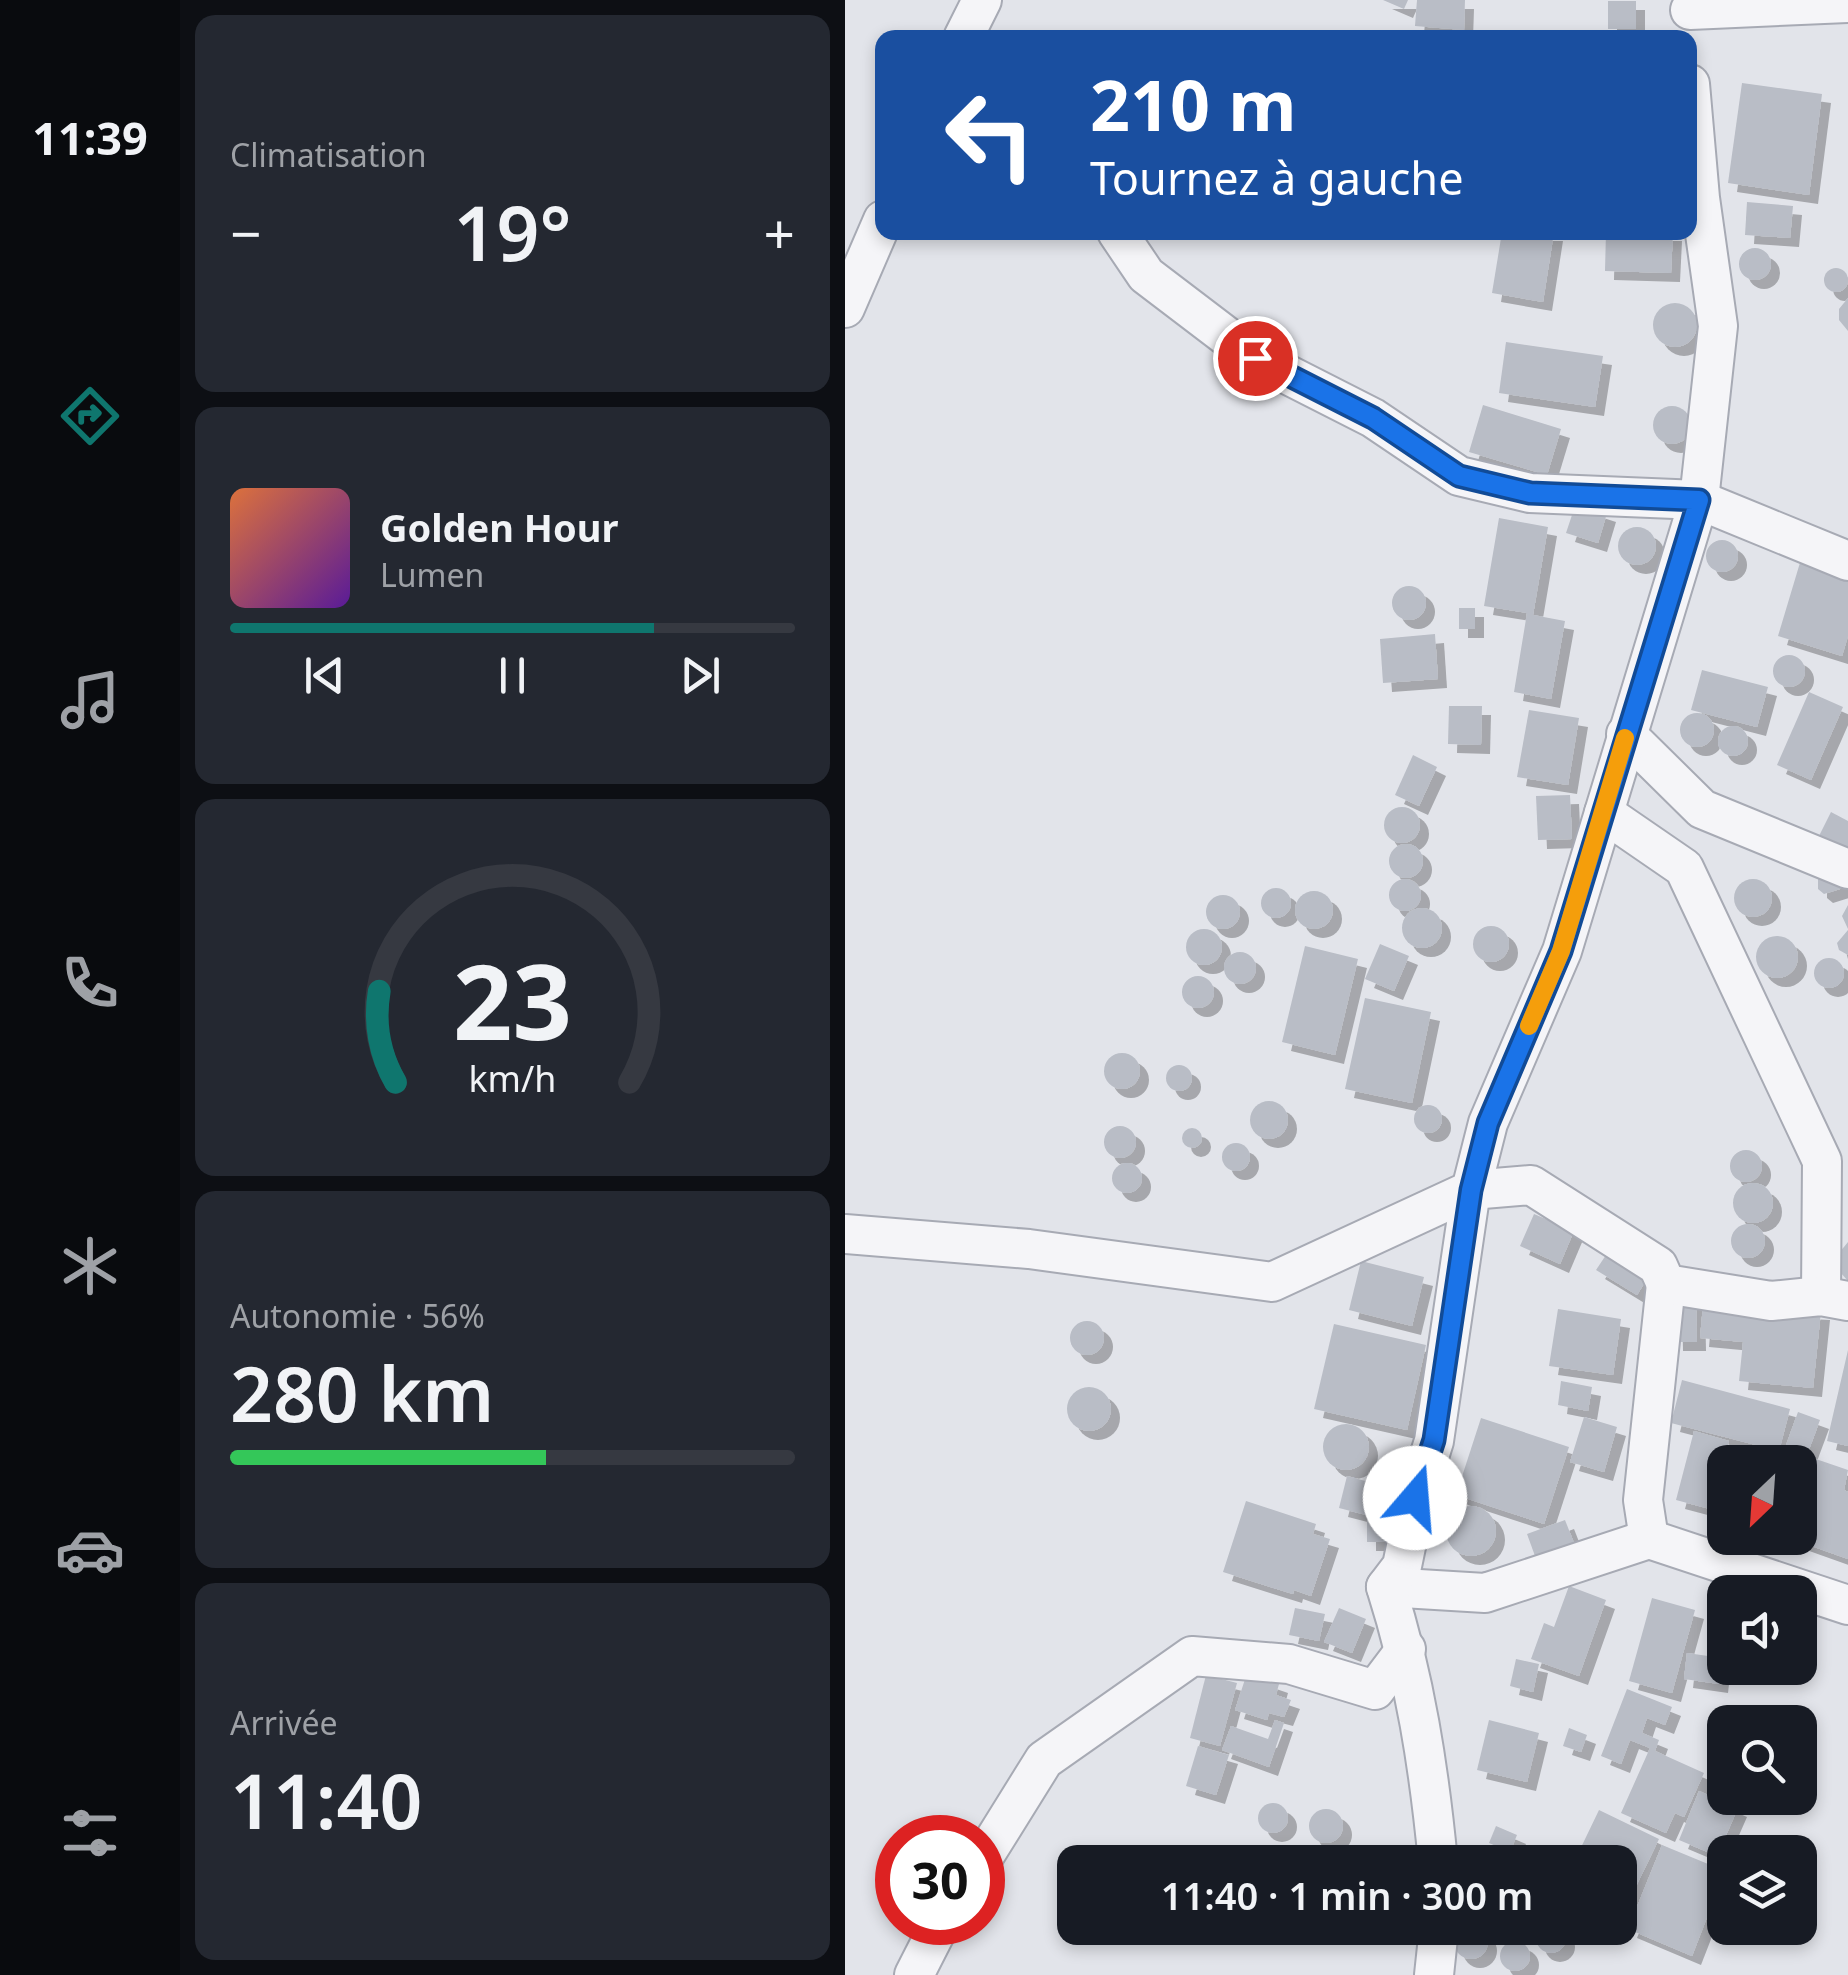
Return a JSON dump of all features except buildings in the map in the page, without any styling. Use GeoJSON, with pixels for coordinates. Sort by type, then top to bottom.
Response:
{"type":"FeatureCollection","features":[{"type":"Feature","properties":{"kind":"street"},"geometry":{"type":"LineString","coordinates":[[967,30],[982,0]]}},
{"type":"Feature","properties":{"kind":"street"},"geometry":{"type":"LineString","coordinates":[[1683,16],[1848,3]]}},
{"type":"Feature","properties":{"kind":"street"},"geometry":{"type":"LineString","coordinates":[[1386,1588],[1402,1566],[1415,1498],[1434,1440],[1471,1190],[1488,1123],[1561,951],[1699,500],[1718,326],[1697,164]]}},
{"type":"Feature","properties":{"kind":"street"},"geometry":{"type":"LineString","coordinates":[[845,308],[875,239]]}},
{"type":"Feature","properties":{"kind":"street"},"geometry":{"type":"LineString","coordinates":[[1122,240],[1146,275],[1255,358],[1373,418],[1459,476],[1530,493],[1699,500],[1848,562]]}},
{"type":"Feature","properties":{"kind":"street"},"geometry":{"type":"LineString","coordinates":[[1626,734],[1702,809],[1848,869]]}},
{"type":"Feature","properties":{"kind":"street"},"geometry":{"type":"LineString","coordinates":[[1604,813],[1684,868],[1821,1161],[1834,1298],[1771,1301],[1665,1284]]}},
{"type":"Feature","properties":{"kind":"street"},"geometry":{"type":"LineString","coordinates":[[845,1234],[1029,1249],[1272,1282],[1471,1190],[1531,1185],[1658,1266],[1665,1284],[1643,1500],[1649,1539]]}},
{"type":"Feature","properties":{"kind":"street"},"geometry":{"type":"LineString","coordinates":[[1386,1588],[1485,1593],[1649,1539],[1848,1605]]}},
{"type":"Feature","properties":{"kind":"street"},"geometry":{"type":"LineString","coordinates":[[1386,1588],[1406,1649],[1427,1754],[1436,1845]]}},
{"type":"Feature","properties":{"kind":"street"},"geometry":{"type":"LineString","coordinates":[[1005,1823],[1044,1760],[1192,1656],[1289,1664],[1375,1690],[1406,1649]]}},
{"type":"Feature","properties":{"kind":"street"},"geometry":{"type":"LineString","coordinates":[[914,1975],[929,1945]]}},
{"type":"Feature","properties":{"kind":"street"},"geometry":{"type":"LineString","coordinates":[[1434,1975],[1437,1945]]}},
{"type":"Feature","properties":{"kind":"slow traffic"},"geometry":{"type":"LineString","coordinates":[[1529,1026],[1561,951],[1625,738]]}},
{"type":"Feature","properties":{"kind":"route"},"geometry":{"type":"LineString","coordinates":[[1255,358],[1373,418],[1459,476],[1530,493],[1699,500],[1561,951],[1488,1123],[1471,1190],[1434,1440],[1415,1498]]}}]}
